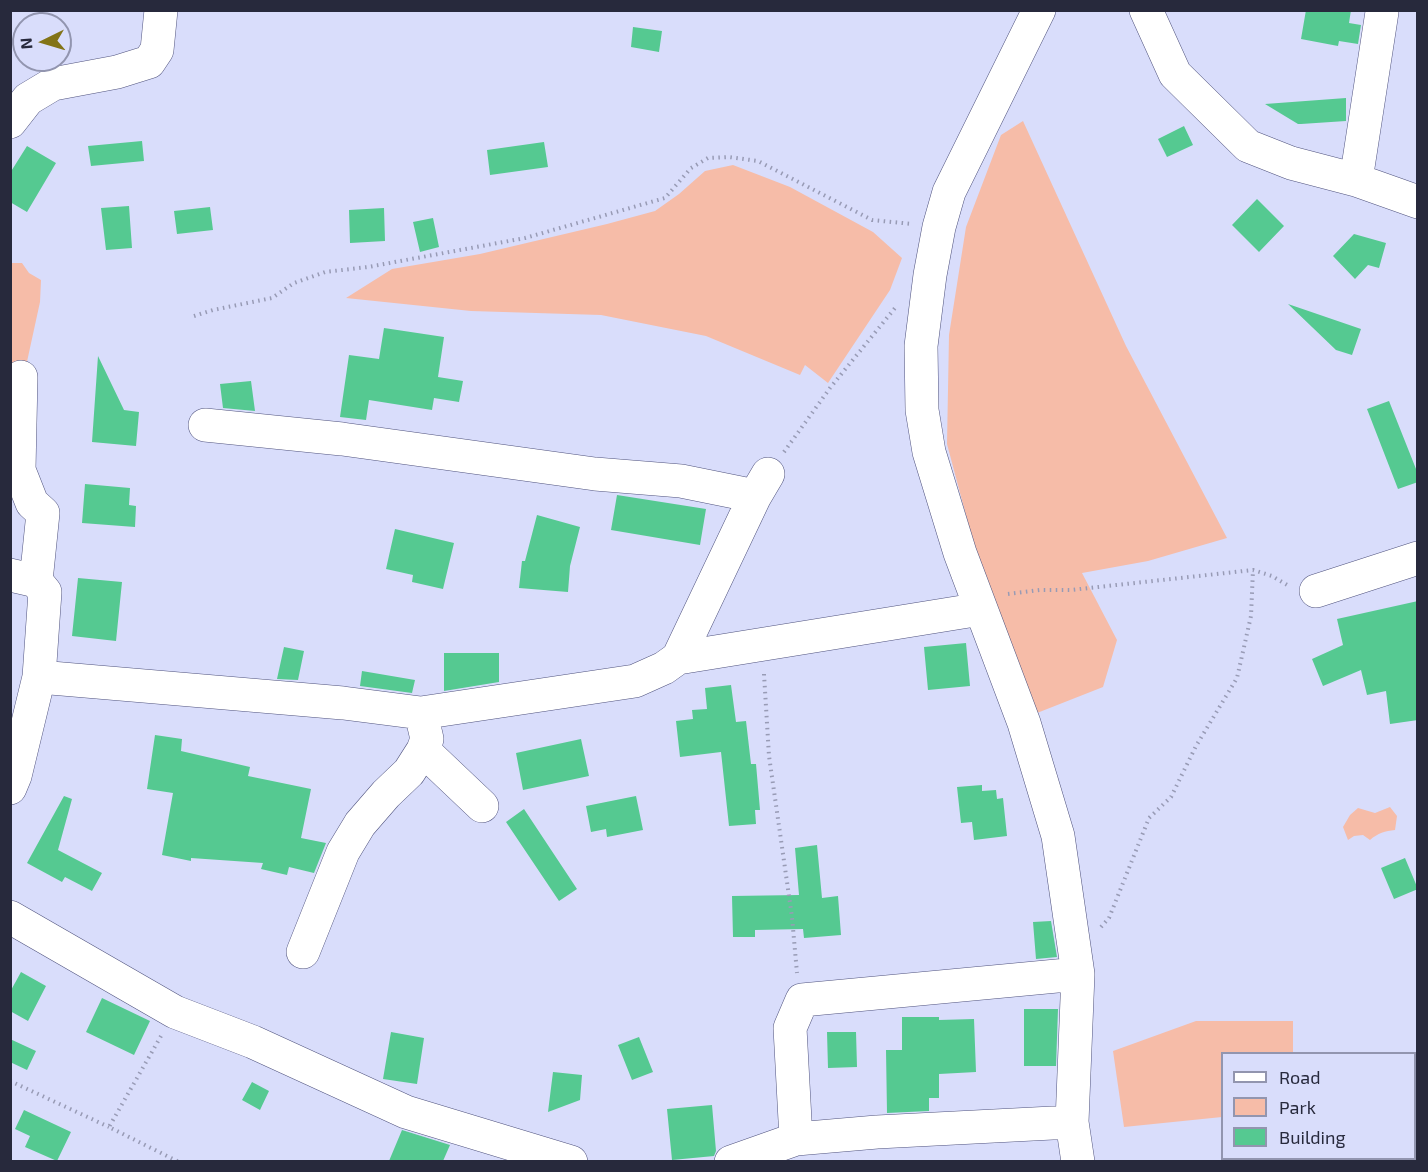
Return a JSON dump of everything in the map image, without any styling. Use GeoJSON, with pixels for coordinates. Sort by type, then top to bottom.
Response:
{"type":"FeatureCollection","features":[{"type":"Feature","properties":{"kind":"street"},"geometry":{"type":"LineString","coordinates":[[10,122],[28,99],[53,84],[117,72],[149,62],[157,50],[161,10]]}},
{"type":"Feature","properties":{"kind":"street"},"geometry":{"type":"LineString","coordinates":[[1039,10],[949,192],[939,227],[930,275],[921,346],[922,410],[929,452],[960,553],[1024,723],[1058,836],[1076,960],[1072,1122],[1078,1161]]}},
{"type":"Feature","properties":{"kind":"street"},"geometry":{"type":"LineString","coordinates":[[1146,10],[1175,74],[1248,146],[1292,163],[1356,180],[1418,202]]}},
{"type":"Feature","properties":{"kind":"street"},"geometry":{"type":"LineString","coordinates":[[1356,180],[1382,12]]}},
{"type":"Feature","properties":{"kind":"street"},"geometry":{"type":"LineString","coordinates":[[10,788],[15,776],[39,677],[45,592],[23,578],[43,513],[32,502],[19,470],[21,377]]}},
{"type":"Feature","properties":{"kind":"street"},"geometry":{"type":"LineString","coordinates":[[205,425],[342,439],[596,474],[681,482],[761,485],[678,658]]}},
{"type":"Feature","properties":{"kind":"street"},"geometry":{"type":"LineString","coordinates":[[1316,591],[1418,558]]}},
{"type":"Feature","properties":{"kind":"street"},"geometry":{"type":"LineString","coordinates":[[39,677],[343,703],[422,713],[635,681],[664,668],[678,658],[979,604]]}},
{"type":"Feature","properties":{"kind":"street"},"geometry":{"type":"LineString","coordinates":[[303,952],[348,843],[360,824],[409,772],[423,750],[427,739],[422,713]]}},
{"type":"Feature","properties":{"kind":"street"},"geometry":{"type":"LineString","coordinates":[[423,750],[482,806]]}},
{"type":"Feature","properties":{"kind":"street"},"geometry":{"type":"LineString","coordinates":[[10,917],[175,1012],[253,1042],[406,1112],[571,1161]]}},
{"type":"Feature","properties":{"kind":"street"},"geometry":{"type":"LineString","coordinates":[[796,1139],[790,1028],[802,1000],[1076,960]]}},
{"type":"Feature","properties":{"kind":"street"},"geometry":{"type":"LineString","coordinates":[[731,1161],[796,1139],[1072,1122]]}},
{"type":"Feature","properties":{"kind":"path"},"geometry":{"type":"LineString","coordinates":[[194,316],[272,298],[294,284],[325,272],[368,267],[525,238],[665,198],[691,168],[708,158],[729,157],[758,161],[872,220],[939,227]]}},
{"type":"Feature","properties":{"kind":"path"},"geometry":{"type":"LineString","coordinates":[[761,485],[830,388],[898,302]]}},
{"type":"Feature","properties":{"kind":"path"},"geometry":{"type":"LineString","coordinates":[[1076,960],[1109,918],[1149,818],[1171,797],[1196,746],[1237,678],[1251,616],[1253,570]]}},
{"type":"Feature","properties":{"kind":"path"},"geometry":{"type":"LineString","coordinates":[[979,604],[1040,590],[1071,590],[1253,570],[1272,576],[1294,588],[1316,591]]}},
{"type":"Feature","properties":{"kind":"path"},"geometry":{"type":"LineString","coordinates":[[762,644],[769,756],[802,1000]]}},
{"type":"Feature","properties":{"kind":"path"},"geometry":{"type":"LineString","coordinates":[[109,1128],[175,1012]]}},
{"type":"Feature","properties":{"kind":"path"},"geometry":{"type":"LineString","coordinates":[[12,1082],[179,1161]]}},
{"type":"Feature","properties":{"kind":"green space"},"geometry":{"type":"Polygon","coordinates":[[[1023,121],[1126,346],[1227,538],[1148,561],[1082,573],[1117,640],[1103,687],[1037,713],[976,553],[947,444],[949,335],[966,227],[1001,135],[1023,121]]]}},
{"type":"Feature","properties":{"kind":"green space"},"geometry":{"type":"Polygon","coordinates":[[[733,165],[790,187],[873,232],[902,258],[890,290],[828,383],[805,365],[800,375],[706,336],[601,315],[471,311],[346,298],[392,269],[480,254],[655,211],[705,171],[733,165]]]}},
{"type":"Feature","properties":{"kind":"green space"},"geometry":{"type":"Polygon","coordinates":[[[10,263],[22,263],[29,273],[41,280],[40,302],[23,380],[11,379],[10,263]]]}},
{"type":"Feature","properties":{"kind":"green space"},"geometry":{"type":"Polygon","coordinates":[[[1390,807],[1397,816],[1395,830],[1382,833],[1370,840],[1363,835],[1354,836],[1348,840],[1343,827],[1350,815],[1358,808],[1375,813],[1390,807]]]}},
{"type":"Feature","properties":{"kind":"green space"},"geometry":{"type":"Polygon","coordinates":[[[1196,1021],[1293,1021],[1293,1052],[1221,1052],[1221,1117],[1124,1127],[1113,1051],[1196,1021]]]}},
{"type":"Feature","properties":{"kind":"building"},"geometry":{"type":"Polygon","coordinates":[[[1306,10],[1351,10],[1349,23],[1361,25],[1358,44],[1339,41],[1338,46],[1301,39],[1306,10]]]}},
{"type":"Feature","properties":{"kind":"building"},"geometry":{"type":"Polygon","coordinates":[[[633,27],[662,31],[659,52],[631,47],[633,27]]]}},
{"type":"Feature","properties":{"kind":"building"},"geometry":{"type":"Polygon","coordinates":[[[1346,98],[1346,121],[1298,124],[1265,104],[1346,98]]]}},
{"type":"Feature","properties":{"kind":"building"},"geometry":{"type":"Polygon","coordinates":[[[1184,126],[1193,145],[1167,157],[1158,139],[1184,126]]]}},
{"type":"Feature","properties":{"kind":"building"},"geometry":{"type":"Polygon","coordinates":[[[142,141],[144,161],[91,166],[88,146],[142,141]]]}},
{"type":"Feature","properties":{"kind":"building"},"geometry":{"type":"Polygon","coordinates":[[[544,142],[548,167],[490,175],[487,150],[544,142]]]}},
{"type":"Feature","properties":{"kind":"building"},"geometry":{"type":"Polygon","coordinates":[[[27,146],[56,163],[27,212],[10,202],[10,173],[27,146]]]}},
{"type":"Feature","properties":{"kind":"building"},"geometry":{"type":"Polygon","coordinates":[[[1257,199],[1284,226],[1259,252],[1232,225],[1257,199]]]}},
{"type":"Feature","properties":{"kind":"building"},"geometry":{"type":"Polygon","coordinates":[[[129,206],[132,248],[106,250],[101,208],[129,206]]]}},
{"type":"Feature","properties":{"kind":"building"},"geometry":{"type":"Polygon","coordinates":[[[210,207],[213,230],[177,234],[174,211],[210,207]]]}},
{"type":"Feature","properties":{"kind":"building"},"geometry":{"type":"Polygon","coordinates":[[[384,208],[385,241],[350,243],[349,210],[384,208]]]}},
{"type":"Feature","properties":{"kind":"building"},"geometry":{"type":"Polygon","coordinates":[[[433,218],[439,247],[420,252],[413,222],[433,218]]]}},
{"type":"Feature","properties":{"kind":"building"},"geometry":{"type":"Polygon","coordinates":[[[1354,234],[1386,243],[1379,268],[1368,265],[1355,279],[1333,256],[1354,234]]]}},
{"type":"Feature","properties":{"kind":"building"},"geometry":{"type":"Polygon","coordinates":[[[1288,304],[1361,329],[1352,355],[1336,350],[1288,304]]]}},
{"type":"Feature","properties":{"kind":"building"},"geometry":{"type":"Polygon","coordinates":[[[384,328],[444,337],[438,377],[463,381],[459,402],[434,398],[432,410],[369,400],[366,420],[340,417],[349,355],[379,359],[384,328]]]}},
{"type":"Feature","properties":{"kind":"building"},"geometry":{"type":"Polygon","coordinates":[[[98,356],[124,410],[139,412],[136,446],[92,442],[98,356]]]}},
{"type":"Feature","properties":{"kind":"building"},"geometry":{"type":"Polygon","coordinates":[[[251,381],[255,411],[223,408],[220,384],[251,381]]]}},
{"type":"Feature","properties":{"kind":"building"},"geometry":{"type":"Polygon","coordinates":[[[1389,401],[1418,474],[1418,482],[1398,489],[1367,409],[1389,401]]]}},
{"type":"Feature","properties":{"kind":"building"},"geometry":{"type":"Polygon","coordinates":[[[85,484],[130,488],[129,505],[136,506],[135,527],[82,523],[85,484]]]}},
{"type":"Feature","properties":{"kind":"building"},"geometry":{"type":"Polygon","coordinates":[[[617,495],[706,509],[700,545],[611,530],[617,495]]]}},
{"type":"Feature","properties":{"kind":"building"},"geometry":{"type":"Polygon","coordinates":[[[537,515],[580,527],[570,566],[568,592],[519,588],[522,561],[525,561],[537,515]]]}},
{"type":"Feature","properties":{"kind":"building"},"geometry":{"type":"Polygon","coordinates":[[[395,529],[454,543],[443,589],[412,582],[413,575],[386,569],[395,529]]]}},
{"type":"Feature","properties":{"kind":"building"},"geometry":{"type":"Polygon","coordinates":[[[78,578],[122,582],[116,641],[72,636],[78,578]]]}},
{"type":"Feature","properties":{"kind":"building"},"geometry":{"type":"Polygon","coordinates":[[[1418,601],[1418,720],[1390,724],[1386,691],[1367,695],[1361,670],[1323,686],[1312,659],[1343,645],[1337,619],[1418,601]]]}},
{"type":"Feature","properties":{"kind":"building"},"geometry":{"type":"Polygon","coordinates":[[[966,643],[970,686],[928,690],[924,647],[966,643]]]}},
{"type":"Feature","properties":{"kind":"building"},"geometry":{"type":"Polygon","coordinates":[[[284,647],[304,651],[298,680],[277,679],[284,647]]]}},
{"type":"Feature","properties":{"kind":"building"},"geometry":{"type":"Polygon","coordinates":[[[444,653],[499,653],[499,682],[444,691],[444,653]]]}},
{"type":"Feature","properties":{"kind":"building"},"geometry":{"type":"Polygon","coordinates":[[[362,671],[415,680],[412,693],[360,686],[362,671]]]}},
{"type":"Feature","properties":{"kind":"building"},"geometry":{"type":"Polygon","coordinates":[[[731,685],[736,722],[746,721],[751,764],[756,764],[760,810],[755,810],[756,824],[729,826],[721,752],[680,757],[676,721],[693,719],[692,710],[707,709],[705,688],[731,685]]]}},
{"type":"Feature","properties":{"kind":"building"},"geometry":{"type":"Polygon","coordinates":[[[155,735],[182,739],[181,751],[250,767],[248,776],[311,789],[301,838],[326,843],[314,873],[289,867],[287,875],[261,869],[263,863],[191,858],[191,861],[162,855],[173,793],[147,789],[155,735]]]}},
{"type":"Feature","properties":{"kind":"building"},"geometry":{"type":"Polygon","coordinates":[[[581,739],[589,776],[523,790],[516,753],[581,739]]]}},
{"type":"Feature","properties":{"kind":"building"},"geometry":{"type":"Polygon","coordinates":[[[982,785],[982,791],[996,790],[997,799],[1003,798],[1007,836],[974,840],[972,822],[961,823],[957,787],[982,785]]]}},
{"type":"Feature","properties":{"kind":"building"},"geometry":{"type":"Polygon","coordinates":[[[64,796],[72,799],[58,850],[102,873],[92,891],[65,877],[62,882],[27,863],[64,796]]]}},
{"type":"Feature","properties":{"kind":"building"},"geometry":{"type":"Polygon","coordinates":[[[636,796],[643,830],[607,837],[606,829],[591,832],[586,806],[636,796]]]}},
{"type":"Feature","properties":{"kind":"building"},"geometry":{"type":"Polygon","coordinates":[[[524,809],[577,889],[559,901],[506,822],[524,809]]]}},
{"type":"Feature","properties":{"kind":"building"},"geometry":{"type":"Polygon","coordinates":[[[817,845],[822,898],[838,896],[841,935],[804,938],[803,929],[755,930],[755,937],[733,937],[732,896],[799,895],[795,848],[817,845]]]}},
{"type":"Feature","properties":{"kind":"building"},"geometry":{"type":"Polygon","coordinates":[[[1405,858],[1418,889],[1394,899],[1381,868],[1405,858]]]}},
{"type":"Feature","properties":{"kind":"building"},"geometry":{"type":"Polygon","coordinates":[[[1051,921],[1057,957],[1036,959],[1033,922],[1051,921]]]}},
{"type":"Feature","properties":{"kind":"building"},"geometry":{"type":"Polygon","coordinates":[[[21,972],[46,986],[28,1021],[10,1011],[10,992],[21,972]]]}},
{"type":"Feature","properties":{"kind":"building"},"geometry":{"type":"Polygon","coordinates":[[[102,998],[150,1021],[134,1055],[86,1032],[102,998]]]}},
{"type":"Feature","properties":{"kind":"building"},"geometry":{"type":"Polygon","coordinates":[[[1024,1009],[1058,1009],[1056,1066],[1024,1066],[1024,1009]]]}},
{"type":"Feature","properties":{"kind":"building"},"geometry":{"type":"Polygon","coordinates":[[[902,1017],[939,1017],[939,1020],[974,1019],[976,1072],[939,1074],[939,1098],[929,1098],[929,1111],[887,1113],[886,1050],[902,1050],[902,1017]]]}},
{"type":"Feature","properties":{"kind":"building"},"geometry":{"type":"Polygon","coordinates":[[[391,1032],[424,1038],[417,1084],[383,1079],[391,1032]]]}},
{"type":"Feature","properties":{"kind":"building"},"geometry":{"type":"Polygon","coordinates":[[[827,1032],[856,1032],[857,1067],[828,1068],[827,1032]]]}},
{"type":"Feature","properties":{"kind":"building"},"geometry":{"type":"Polygon","coordinates":[[[639,1037],[653,1072],[632,1080],[618,1045],[639,1037]]]}},
{"type":"Feature","properties":{"kind":"building"},"geometry":{"type":"Polygon","coordinates":[[[10,1039],[36,1051],[27,1070],[10,1062],[10,1039]]]}},
{"type":"Feature","properties":{"kind":"building"},"geometry":{"type":"Polygon","coordinates":[[[553,1072],[582,1075],[580,1100],[548,1112],[553,1072]]]}},
{"type":"Feature","properties":{"kind":"building"},"geometry":{"type":"Polygon","coordinates":[[[252,1082],[269,1091],[260,1110],[242,1100],[252,1082]]]}},
{"type":"Feature","properties":{"kind":"building"},"geometry":{"type":"Polygon","coordinates":[[[712,1105],[716,1151],[714,1156],[672,1160],[667,1109],[712,1105]]]}},
{"type":"Feature","properties":{"kind":"building"},"geometry":{"type":"Polygon","coordinates":[[[24,1110],[71,1132],[57,1161],[25,1147],[30,1136],[15,1129],[24,1110]]]}},
{"type":"Feature","properties":{"kind":"building"},"geometry":{"type":"Polygon","coordinates":[[[402,1130],[450,1145],[443,1161],[389,1161],[402,1130]]]}}]}
